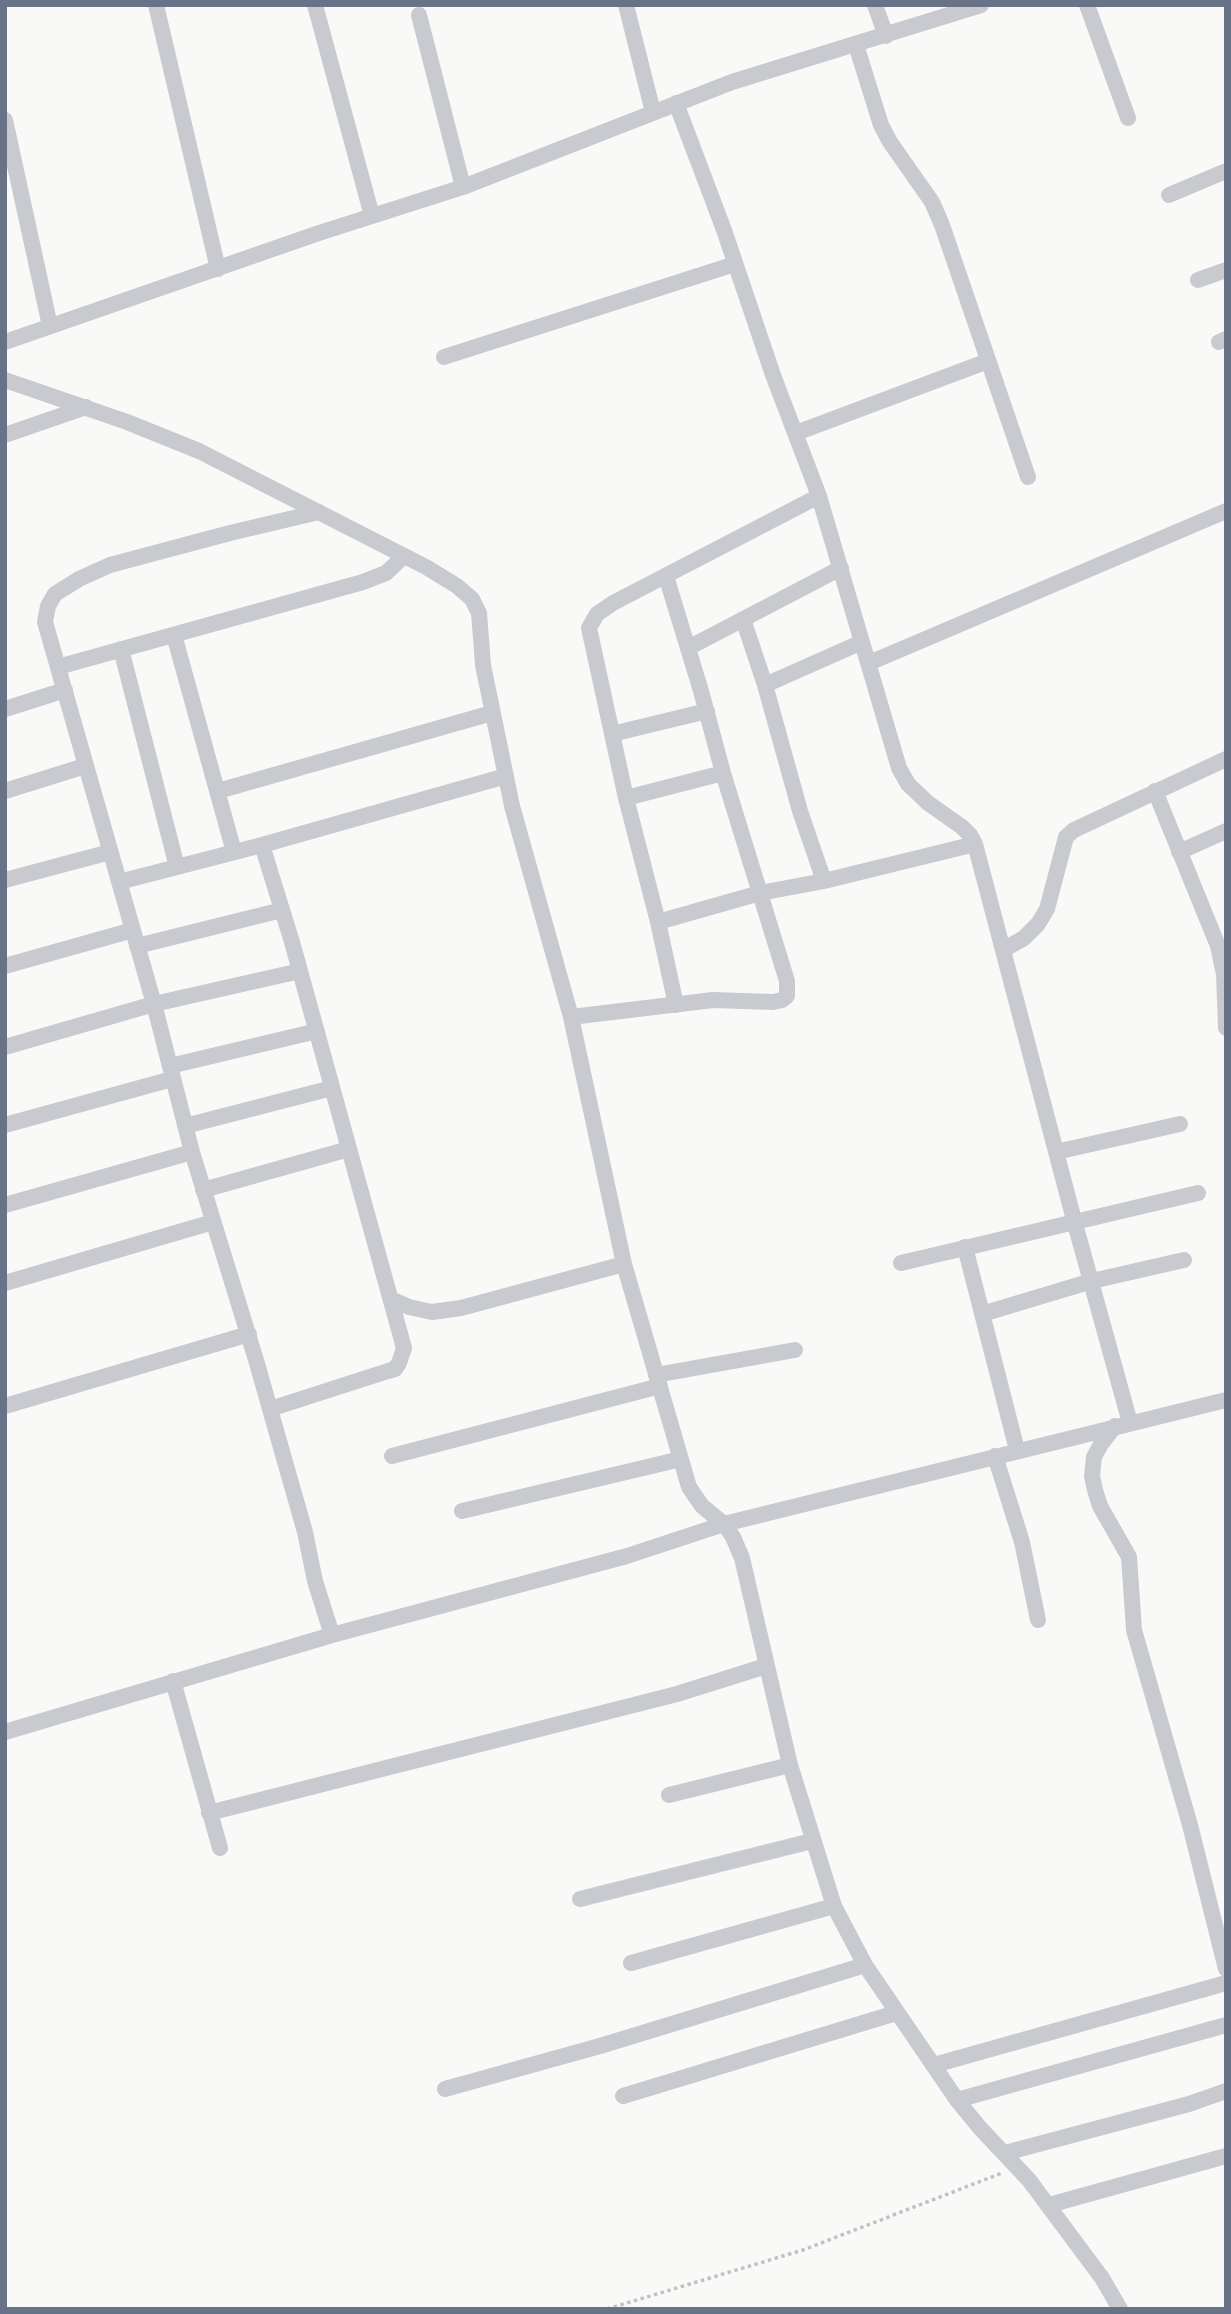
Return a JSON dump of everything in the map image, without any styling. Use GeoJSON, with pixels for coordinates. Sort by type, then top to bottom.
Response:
{"type":"FeatureCollection","features":[{"type":"Feature","properties":{"kind":"street"},"geometry":{"type":"LineString","coordinates":[[156,5],[218,269]]}},
{"type":"Feature","properties":{"kind":"street"},"geometry":{"type":"LineString","coordinates":[[315,5],[372,216]]}},
{"type":"Feature","properties":{"kind":"street"},"geometry":{"type":"LineString","coordinates":[[626,5],[653,112]]}},
{"type":"Feature","properties":{"kind":"street"},"geometry":{"type":"LineString","coordinates":[[875,5],[886,36]]}},
{"type":"Feature","properties":{"kind":"street"},"geometry":{"type":"LineString","coordinates":[[1087,5],[1128,118]]}},
{"type":"Feature","properties":{"kind":"street"},"geometry":{"type":"LineString","coordinates":[[5,342],[463,187],[732,82],[886,36],[973,6]]}},
{"type":"Feature","properties":{"kind":"street"},"geometry":{"type":"LineString","coordinates":[[419,15],[463,187]]}},
{"type":"Feature","properties":{"kind":"street"},"geometry":{"type":"LineString","coordinates":[[856,45],[881,125],[932,202],[1028,477]]}},
{"type":"Feature","properties":{"kind":"street"},"geometry":{"type":"LineString","coordinates":[[676,103],[773,375],[820,496],[885,716],[891,748],[908,784],[928,803],[962,827],[975,845],[1092,1281],[1123,1424]]}},
{"type":"Feature","properties":{"kind":"street"},"geometry":{"type":"LineString","coordinates":[[5,120],[50,326]]}},
{"type":"Feature","properties":{"kind":"street"},"geometry":{"type":"LineString","coordinates":[[1169,195],[1226,171]]}},
{"type":"Feature","properties":{"kind":"street"},"geometry":{"type":"LineString","coordinates":[[444,358],[735,264]]}},
{"type":"Feature","properties":{"kind":"street"},"geometry":{"type":"LineString","coordinates":[[1198,280],[1226,270]]}},
{"type":"Feature","properties":{"kind":"street"},"geometry":{"type":"LineString","coordinates":[[796,433],[988,361]]}},
{"type":"Feature","properties":{"kind":"street"},"geometry":{"type":"LineString","coordinates":[[5,380],[86,407],[199,451],[404,556],[457,586],[472,599],[479,613],[483,665],[524,855],[570,1017],[624,1264],[689,1487],[702,1506],[724,1524],[741,1559],[790,1765],[834,1906],[865,1965],[957,2100],[1049,2205],[1121,2309]]}},
{"type":"Feature","properties":{"kind":"street"},"geometry":{"type":"LineString","coordinates":[[5,435],[86,407]]}},
{"type":"Feature","properties":{"kind":"street"},"geometry":{"type":"LineString","coordinates":[[676,1005],[626,798],[589,628],[604,608],[820,496]]}},
{"type":"Feature","properties":{"kind":"street"},"geometry":{"type":"LineString","coordinates":[[869,663],[1226,511]]}},
{"type":"Feature","properties":{"kind":"street"},"geometry":{"type":"LineString","coordinates":[[319,512],[110,565],[64,586],[48,606],[45,622],[154,1004],[192,1152],[270,1409],[305,1531],[315,1581],[332,1635]]}},
{"type":"Feature","properties":{"kind":"street"},"geometry":{"type":"LineString","coordinates":[[58,667],[370,580],[393,568],[404,556]]}},
{"type":"Feature","properties":{"kind":"street"},"geometry":{"type":"LineString","coordinates":[[688,648],[841,568]]}},
{"type":"Feature","properties":{"kind":"street"},"geometry":{"type":"LineString","coordinates":[[570,1017],[730,999],[773,1002],[787,996],[787,981],[666,576]]}},
{"type":"Feature","properties":{"kind":"street"},"geometry":{"type":"LineString","coordinates":[[743,619],[765,685],[800,811],[824,881]]}},
{"type":"Feature","properties":{"kind":"street"},"geometry":{"type":"LineString","coordinates":[[174,635],[234,852]]}},
{"type":"Feature","properties":{"kind":"street"},"geometry":{"type":"LineString","coordinates":[[765,685],[862,642]]}},
{"type":"Feature","properties":{"kind":"street"},"geometry":{"type":"LineString","coordinates":[[121,649],[177,867]]}},
{"type":"Feature","properties":{"kind":"street"},"geometry":{"type":"LineString","coordinates":[[5,709],[65,690]]}},
{"type":"Feature","properties":{"kind":"street"},"geometry":{"type":"LineString","coordinates":[[612,734],[707,711]]}},
{"type":"Feature","properties":{"kind":"street"},"geometry":{"type":"LineString","coordinates":[[218,791],[492,713]]}},
{"type":"Feature","properties":{"kind":"street"},"geometry":{"type":"LineString","coordinates":[[1003,950],[1024,938],[1038,924],[1047,909],[1066,837],[1074,830],[1226,759]]}},
{"type":"Feature","properties":{"kind":"street"},"geometry":{"type":"LineString","coordinates":[[5,791],[85,766]]}},
{"type":"Feature","properties":{"kind":"street"},"geometry":{"type":"LineString","coordinates":[[626,798],[723,772]]}},
{"type":"Feature","properties":{"kind":"street"},"geometry":{"type":"LineString","coordinates":[[119,883],[506,776]]}},
{"type":"Feature","properties":{"kind":"street"},"geometry":{"type":"LineString","coordinates":[[1155,791],[1209,923],[1225,974],[1226,1028]]}},
{"type":"Feature","properties":{"kind":"street"},"geometry":{"type":"LineString","coordinates":[[1179,852],[1226,831]]}},
{"type":"Feature","properties":{"kind":"street"},"geometry":{"type":"LineString","coordinates":[[262,845],[317,1031],[404,1349],[395,1368],[379,1376],[270,1409]]}},
{"type":"Feature","properties":{"kind":"street"},"geometry":{"type":"LineString","coordinates":[[658,922],[760,893],[824,881],[975,845]]}},
{"type":"Feature","properties":{"kind":"street"},"geometry":{"type":"LineString","coordinates":[[5,880],[110,852]]}},
{"type":"Feature","properties":{"kind":"street"},"geometry":{"type":"LineString","coordinates":[[137,946],[282,910]]}},
{"type":"Feature","properties":{"kind":"street"},"geometry":{"type":"LineString","coordinates":[[5,966],[133,929]]}},
{"type":"Feature","properties":{"kind":"street"},"geometry":{"type":"LineString","coordinates":[[5,1047],[154,1004],[300,971]]}},
{"type":"Feature","properties":{"kind":"street"},"geometry":{"type":"LineString","coordinates":[[5,1125],[171,1072],[317,1031]]}},
{"type":"Feature","properties":{"kind":"street"},"geometry":{"type":"LineString","coordinates":[[185,1126],[332,1087]]}},
{"type":"Feature","properties":{"kind":"street"},"geometry":{"type":"LineString","coordinates":[[1056,1152],[1180,1124]]}},
{"type":"Feature","properties":{"kind":"street"},"geometry":{"type":"LineString","coordinates":[[203,1190],[349,1149]]}},
{"type":"Feature","properties":{"kind":"street"},"geometry":{"type":"LineString","coordinates":[[5,1205],[192,1152]]}},
{"type":"Feature","properties":{"kind":"street"},"geometry":{"type":"LineString","coordinates":[[901,1263],[1198,1192]]}},
{"type":"Feature","properties":{"kind":"street"},"geometry":{"type":"LineString","coordinates":[[5,1283],[213,1222]]}},
{"type":"Feature","properties":{"kind":"street"},"geometry":{"type":"LineString","coordinates":[[965,1247],[1017,1450]]}},
{"type":"Feature","properties":{"kind":"street"},"geometry":{"type":"LineString","coordinates":[[982,1314],[1092,1281],[1184,1260]]}},
{"type":"Feature","properties":{"kind":"street"},"geometry":{"type":"LineString","coordinates":[[391,1299],[432,1312],[461,1308],[624,1264]]}},
{"type":"Feature","properties":{"kind":"street"},"geometry":{"type":"LineString","coordinates":[[5,1406],[248,1334]]}},
{"type":"Feature","properties":{"kind":"street"},"geometry":{"type":"LineString","coordinates":[[392,1456],[658,1380],[795,1349]]}},
{"type":"Feature","properties":{"kind":"street"},"geometry":{"type":"LineString","coordinates":[[5,1732],[332,1635],[627,1556],[724,1524],[1226,1400]]}},
{"type":"Feature","properties":{"kind":"street"},"geometry":{"type":"LineString","coordinates":[[1123,1424],[1101,1444],[1094,1457],[1092,1465],[1095,1490],[1100,1506],[1129,1557],[1134,1630],[1190,1825],[1226,1969]]}},
{"type":"Feature","properties":{"kind":"street"},"geometry":{"type":"LineString","coordinates":[[995,1456],[1022,1542],[1038,1620]]}},
{"type":"Feature","properties":{"kind":"street"},"geometry":{"type":"LineString","coordinates":[[461,1511],[681,1459]]}},
{"type":"Feature","properties":{"kind":"street"},"geometry":{"type":"LineString","coordinates":[[209,1813],[677,1694],[766,1666]]}},
{"type":"Feature","properties":{"kind":"street"},"geometry":{"type":"LineString","coordinates":[[173,1681],[220,1848]]}},
{"type":"Feature","properties":{"kind":"street"},"geometry":{"type":"LineString","coordinates":[[669,1795],[790,1765]]}},
{"type":"Feature","properties":{"kind":"street"},"geometry":{"type":"LineString","coordinates":[[580,1899],[812,1841]]}},
{"type":"Feature","properties":{"kind":"street"},"geometry":{"type":"LineString","coordinates":[[631,1963],[834,1906]]}},
{"type":"Feature","properties":{"kind":"street"},"geometry":{"type":"LineString","coordinates":[[445,2089],[600,2046],[865,1965]]}},
{"type":"Feature","properties":{"kind":"street"},"geometry":{"type":"LineString","coordinates":[[934,2065],[1226,1983]]}},
{"type":"Feature","properties":{"kind":"street"},"geometry":{"type":"LineString","coordinates":[[623,2096],[896,2012]]}},
{"type":"Feature","properties":{"kind":"street"},"geometry":{"type":"LineString","coordinates":[[957,2100],[1226,2025]]}},
{"type":"Feature","properties":{"kind":"street"},"geometry":{"type":"LineString","coordinates":[[1005,2153],[1189,2104],[1226,2091]]}},
{"type":"Feature","properties":{"kind":"street"},"geometry":{"type":"LineString","coordinates":[[1049,2205],[1226,2156]]}},
{"type":"Feature","properties":{"kind":"path"},"geometry":{"type":"LineString","coordinates":[[607,2309],[803,2250],[1018,2167]]}}]}
